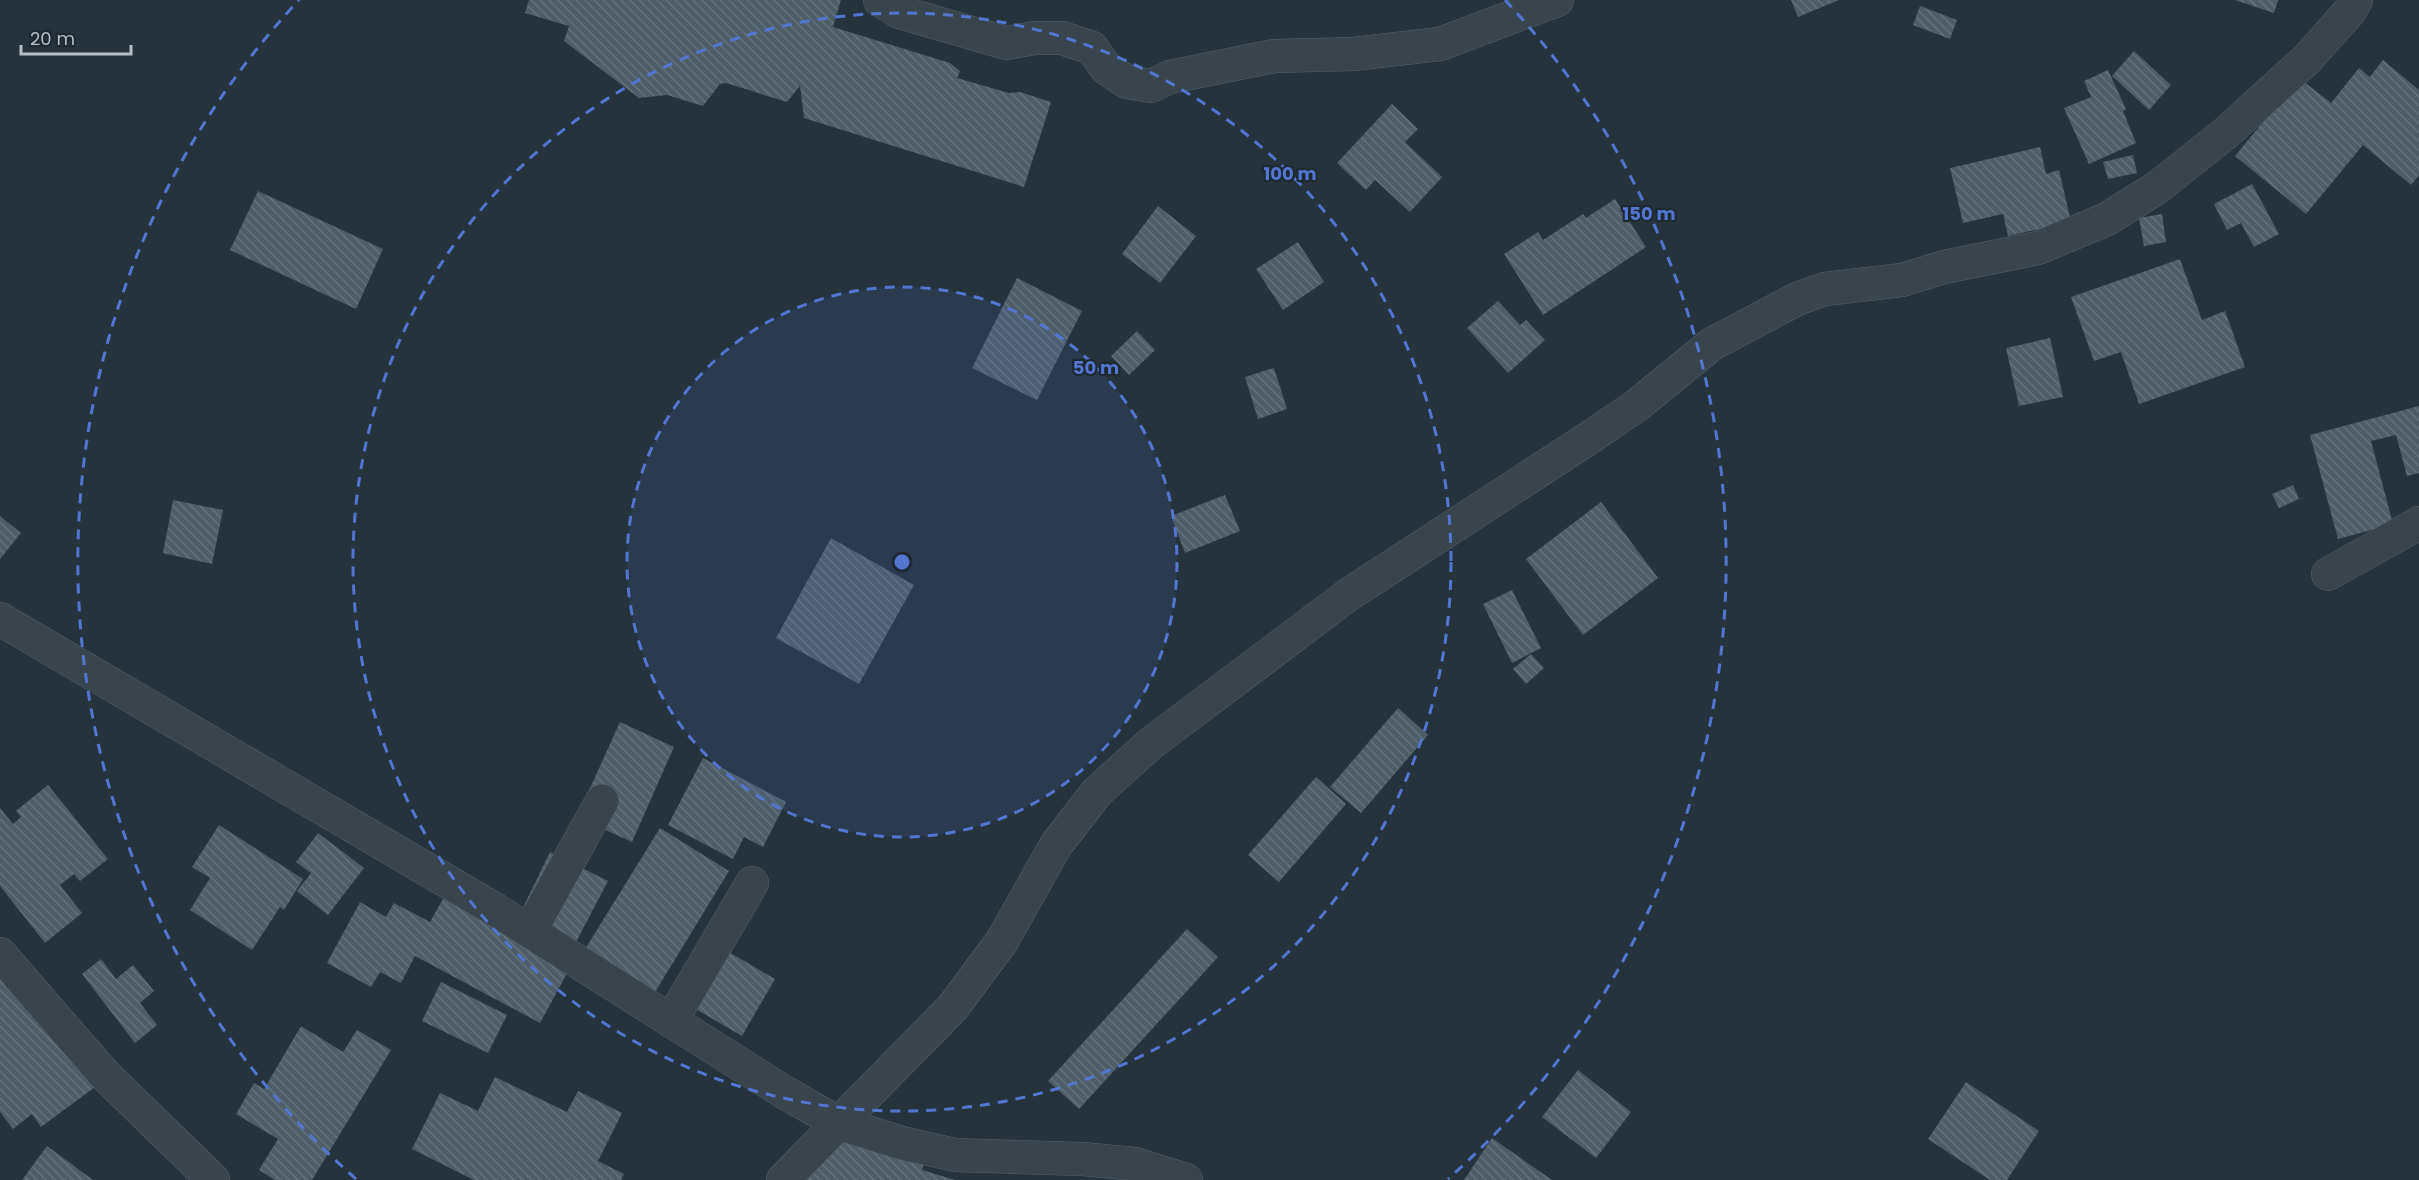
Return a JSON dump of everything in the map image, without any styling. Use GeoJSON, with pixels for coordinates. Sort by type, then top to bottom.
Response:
{"type":"FeatureCollection","features":[{"type":"Feature","properties":{"kind":"street"},"geometry":{"type":"LineString","coordinates":[[880,0],[899,12],[1006,43],[1035,38],[1062,38],[1092,48],[1106,68],[1127,82],[1150,86],[1170,77],[1274,56],[1353,54],[1440,44],[1557,0]]}},
{"type":"Feature","properties":{"kind":"street"},"geometry":{"type":"LineString","coordinates":[[783,1180],[953,1007],[1002,941],[1056,845],[1097,792],[1150,744],[1348,595],[1636,406],[1712,344],[1797,299],[1825,288],[1902,280],[1944,267],[2038,248],[2107,219],[2158,187],[2227,132],[2307,59],[2349,12],[2356,0]]}},
{"type":"Feature","properties":{"kind":"street"},"geometry":{"type":"LineString","coordinates":[[2328,574],[2419,523]]}},
{"type":"Feature","properties":{"kind":"street"},"geometry":{"type":"LineString","coordinates":[[0,619],[530,931],[838,1123],[902,1143],[955,1155],[1082,1159],[1135,1164],[1170,1178]]}},
{"type":"Feature","properties":{"kind":"street"},"geometry":{"type":"LineString","coordinates":[[530,931],[602,801]]}},
{"type":"Feature","properties":{"kind":"street"},"geometry":{"type":"LineString","coordinates":[[671,1020],[752,883]]}},
{"type":"Feature","properties":{"kind":"street"},"geometry":{"type":"LineString","coordinates":[[0,954],[104,1074],[213,1180]]}},
{"type":"Feature","properties":{"kind":"building"},"geometry":{"type":"Polygon","coordinates":[[[529,0],[841,0],[833,27],[950,63],[960,71],[957,78],[1009,93],[1020,92],[1051,102],[1024,187],[804,118],[800,86],[787,102],[726,83],[720,84],[703,106],[667,95],[639,98],[564,41],[569,26],[525,13],[529,0]]]}},
{"type":"Feature","properties":{"kind":"building"},"geometry":{"type":"Polygon","coordinates":[[[1791,0],[1839,0],[1798,17],[1791,0]]]}},
{"type":"Feature","properties":{"kind":"building"},"geometry":{"type":"Polygon","coordinates":[[[2235,0],[2278,0],[2274,13],[2235,0]]]}},
{"type":"Feature","properties":{"kind":"building"},"geometry":{"type":"Polygon","coordinates":[[[1920,6],[1957,20],[1950,39],[1913,25],[1920,6]]]}},
{"type":"Feature","properties":{"kind":"building"},"geometry":{"type":"Polygon","coordinates":[[[2134,51],[2171,85],[2149,110],[2112,76],[2134,51]]]}},
{"type":"Feature","properties":{"kind":"building"},"geometry":{"type":"Polygon","coordinates":[[[2383,60],[2419,90],[2419,175],[2411,185],[2363,145],[2306,214],[2235,156],[2299,78],[2331,103],[2359,68],[2370,77],[2383,60]]]}},
{"type":"Feature","properties":{"kind":"building"},"geometry":{"type":"Polygon","coordinates":[[[2108,70],[2126,109],[2123,111],[2136,143],[2089,164],[2064,108],[2091,97],[2084,81],[2108,70]]]}},
{"type":"Feature","properties":{"kind":"building"},"geometry":{"type":"Polygon","coordinates":[[[1392,104],[1418,129],[1405,142],[1442,177],[1410,212],[1375,180],[1366,190],[1337,163],[1392,104]]]}},
{"type":"Feature","properties":{"kind":"building"},"geometry":{"type":"Polygon","coordinates":[[[2040,147],[2046,174],[2059,170],[2071,222],[2008,236],[2003,214],[1963,223],[1950,168],[2040,147]]]}},
{"type":"Feature","properties":{"kind":"building"},"geometry":{"type":"Polygon","coordinates":[[[2133,155],[2137,173],[2108,179],[2103,162],[2133,155]]]}},
{"type":"Feature","properties":{"kind":"building"},"geometry":{"type":"Polygon","coordinates":[[[2252,184],[2279,234],[2254,247],[2241,223],[2227,230],[2214,204],[2252,184]]]}},
{"type":"Feature","properties":{"kind":"building"},"geometry":{"type":"Polygon","coordinates":[[[258,191],[383,249],[356,309],[230,250],[258,191]]]}},
{"type":"Feature","properties":{"kind":"building"},"geometry":{"type":"Polygon","coordinates":[[[1615,199],[1646,247],[1543,315],[1504,254],[1538,232],[1543,240],[1583,214],[1586,218],[1615,199]]]}},
{"type":"Feature","properties":{"kind":"building"},"geometry":{"type":"Polygon","coordinates":[[[1158,206],[1196,236],[1160,283],[1122,254],[1158,206]]]}},
{"type":"Feature","properties":{"kind":"building"},"geometry":{"type":"Polygon","coordinates":[[[2162,214],[2166,242],[2144,246],[2139,218],[2162,214]]]}},
{"type":"Feature","properties":{"kind":"building"},"geometry":{"type":"Polygon","coordinates":[[[1298,242],[1324,282],[1283,310],[1256,269],[1298,242]]]}},
{"type":"Feature","properties":{"kind":"building"},"geometry":{"type":"Polygon","coordinates":[[[2180,259],[2202,320],[2225,311],[2245,367],[2139,404],[2121,352],[2094,361],[2071,297],[2180,259]]]}},
{"type":"Feature","properties":{"kind":"building"},"geometry":{"type":"Polygon","coordinates":[[[1017,278],[1082,311],[1037,400],[972,368],[1017,278]]]}},
{"type":"Feature","properties":{"kind":"building"},"geometry":{"type":"Polygon","coordinates":[[[1498,301],[1520,325],[1526,320],[1545,340],[1508,373],[1467,328],[1498,301]]]}},
{"type":"Feature","properties":{"kind":"building"},"geometry":{"type":"Polygon","coordinates":[[[1137,331],[1155,350],[1129,375],[1111,356],[1137,331]]]}},
{"type":"Feature","properties":{"kind":"building"},"geometry":{"type":"Polygon","coordinates":[[[2050,338],[2063,397],[2019,406],[2006,348],[2050,338]]]}},
{"type":"Feature","properties":{"kind":"building"},"geometry":{"type":"Polygon","coordinates":[[[1274,368],[1287,409],[1258,419],[1245,377],[1274,368]]]}},
{"type":"Feature","properties":{"kind":"building"},"geometry":{"type":"Polygon","coordinates":[[[2419,406],[2419,473],[2407,476],[2396,435],[2371,441],[2393,524],[2338,539],[2310,435],[2419,406]]]}},
{"type":"Feature","properties":{"kind":"building"},"geometry":{"type":"Polygon","coordinates":[[[2293,485],[2299,499],[2279,508],[2272,494],[2293,485]]]}},
{"type":"Feature","properties":{"kind":"building"},"geometry":{"type":"Polygon","coordinates":[[[1225,495],[1240,531],[1185,553],[1171,516],[1225,495]]]}},
{"type":"Feature","properties":{"kind":"building"},"geometry":{"type":"Polygon","coordinates":[[[173,500],[223,510],[212,564],[163,553],[173,500]]]}},
{"type":"Feature","properties":{"kind":"building"},"geometry":{"type":"Polygon","coordinates":[[[1601,502],[1658,578],[1583,635],[1526,559],[1601,502]]]}},
{"type":"Feature","properties":{"kind":"building"},"geometry":{"type":"Polygon","coordinates":[[[0,516],[21,533],[0,559],[0,516]]]}},
{"type":"Feature","properties":{"kind":"building"},"geometry":{"type":"Polygon","coordinates":[[[831,538],[914,585],[859,684],[776,638],[831,538]]]}},
{"type":"Feature","properties":{"kind":"building"},"geometry":{"type":"Polygon","coordinates":[[[1512,590],[1541,648],[1512,663],[1483,604],[1512,590]]]}},
{"type":"Feature","properties":{"kind":"building"},"geometry":{"type":"Polygon","coordinates":[[[1531,654],[1544,668],[1526,684],[1513,669],[1531,654]]]}},
{"type":"Feature","properties":{"kind":"building"},"geometry":{"type":"Polygon","coordinates":[[[1398,708],[1428,735],[1361,813],[1330,787],[1398,708]]]}},
{"type":"Feature","properties":{"kind":"building"},"geometry":{"type":"Polygon","coordinates":[[[620,722],[674,747],[632,842],[577,817],[620,722]]]}},
{"type":"Feature","properties":{"kind":"building"},"geometry":{"type":"Polygon","coordinates":[[[703,758],[786,802],[763,847],[744,837],[733,859],[668,825],[703,758]]]}},
{"type":"Feature","properties":{"kind":"building"},"geometry":{"type":"Polygon","coordinates":[[[1316,777],[1346,804],[1279,882],[1248,855],[1316,777]]]}},
{"type":"Feature","properties":{"kind":"building"},"geometry":{"type":"Polygon","coordinates":[[[48,785],[108,859],[80,881],[74,874],[60,885],[82,913],[45,943],[0,886],[0,808],[13,824],[21,817],[16,811],[48,785]]]}},
{"type":"Feature","properties":{"kind":"building"},"geometry":{"type":"Polygon","coordinates":[[[219,825],[303,879],[284,910],[280,907],[252,950],[190,910],[210,878],[192,867],[219,825]]]}},
{"type":"Feature","properties":{"kind":"building"},"geometry":{"type":"Polygon","coordinates":[[[660,828],[729,871],[652,997],[582,954],[660,828]]]}},
{"type":"Feature","properties":{"kind":"building"},"geometry":{"type":"Polygon","coordinates":[[[318,833],[364,868],[328,915],[297,891],[311,873],[296,862],[318,833]]]}},
{"type":"Feature","properties":{"kind":"building"},"geometry":{"type":"Polygon","coordinates":[[[550,852],[608,881],[574,946],[518,918],[550,852]]]}},
{"type":"Feature","properties":{"kind":"building"},"geometry":{"type":"Polygon","coordinates":[[[444,897],[571,966],[540,1023],[415,956],[401,983],[380,972],[371,987],[327,963],[360,902],[386,917],[394,903],[430,922],[444,897]]]}},
{"type":"Feature","properties":{"kind":"building"},"geometry":{"type":"Polygon","coordinates":[[[1187,929],[1218,957],[1079,1109],[1048,1081],[1187,929]]]}},
{"type":"Feature","properties":{"kind":"building"},"geometry":{"type":"Polygon","coordinates":[[[720,947],[775,979],[742,1036],[687,1004],[720,947]]]}},
{"type":"Feature","properties":{"kind":"building"},"geometry":{"type":"Polygon","coordinates":[[[101,959],[116,979],[133,965],[154,991],[140,1003],[157,1025],[135,1043],[82,974],[101,959]]]}},
{"type":"Feature","properties":{"kind":"building"},"geometry":{"type":"Polygon","coordinates":[[[0,963],[99,1084],[41,1127],[32,1114],[13,1129],[0,1112],[0,963]]]}},
{"type":"Feature","properties":{"kind":"building"},"geometry":{"type":"Polygon","coordinates":[[[441,982],[507,1015],[488,1053],[422,1021],[441,982]]]}},
{"type":"Feature","properties":{"kind":"building"},"geometry":{"type":"Polygon","coordinates":[[[301,1026],[343,1052],[357,1030],[391,1050],[312,1180],[275,1180],[259,1170],[278,1139],[236,1114],[254,1083],[264,1089],[301,1026]]]}},
{"type":"Feature","properties":{"kind":"building"},"geometry":{"type":"Polygon","coordinates":[[[1578,1070],[1631,1112],[1596,1158],[1542,1117],[1578,1070]]]}},
{"type":"Feature","properties":{"kind":"building"},"geometry":{"type":"Polygon","coordinates":[[[495,1077],[567,1112],[578,1091],[622,1113],[598,1161],[624,1174],[621,1180],[474,1180],[412,1149],[440,1093],[478,1111],[495,1077]]]}},
{"type":"Feature","properties":{"kind":"building"},"geometry":{"type":"Polygon","coordinates":[[[1966,1082],[2039,1131],[2007,1180],[1990,1180],[1928,1139],[1966,1082]]]}},
{"type":"Feature","properties":{"kind":"building"},"geometry":{"type":"Polygon","coordinates":[[[818,1135],[924,1163],[922,1170],[955,1180],[806,1180],[818,1135]]]}},
{"type":"Feature","properties":{"kind":"building"},"geometry":{"type":"Polygon","coordinates":[[[1492,1138],[1552,1180],[1464,1180],[1492,1138]]]}},
{"type":"Feature","properties":{"kind":"building"},"geometry":{"type":"Polygon","coordinates":[[[47,1146],[93,1180],[22,1180],[47,1146]]]}}]}
